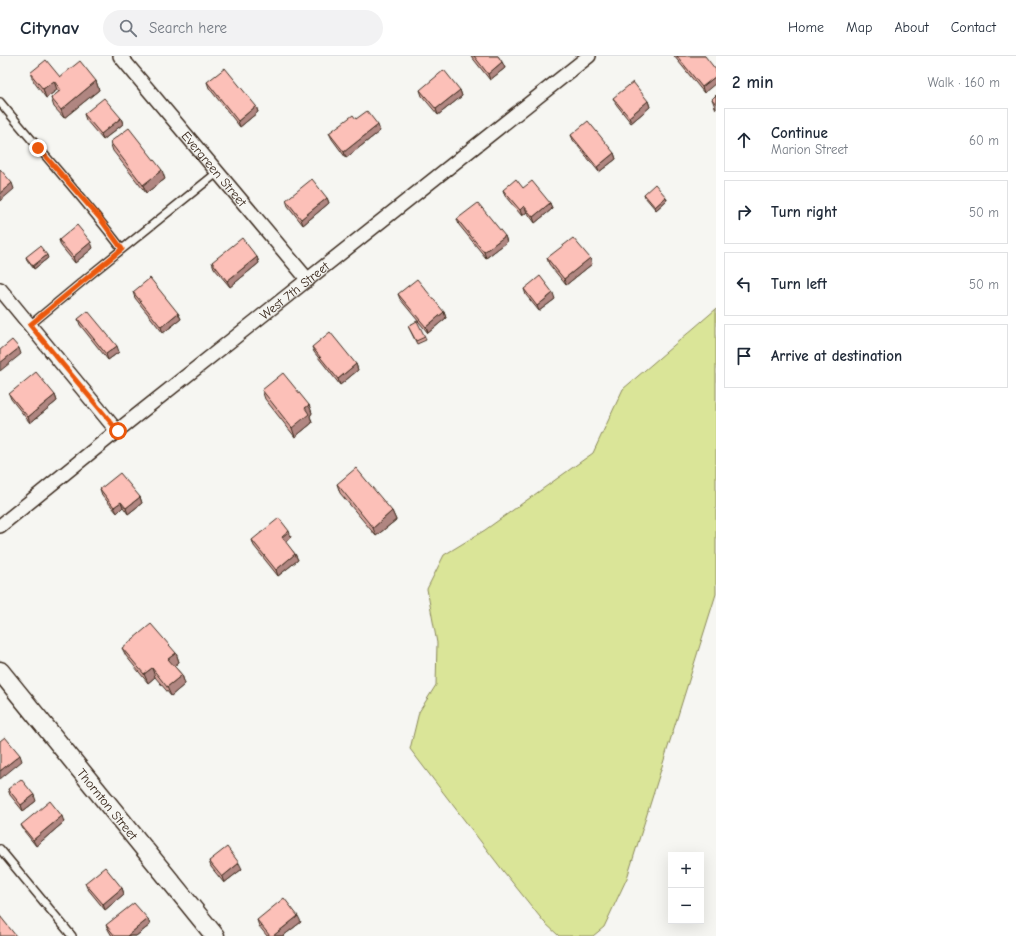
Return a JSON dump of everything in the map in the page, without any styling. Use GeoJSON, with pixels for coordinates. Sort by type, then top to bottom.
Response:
{"type":"FeatureCollection","features":[{"type":"Feature","properties":{"kind":"street","name":"Evergreen Street"},"geometry":{"type":"LineString","coordinates":[[120,56],[308,280]]}},
{"type":"Feature","properties":{"kind":"street","name":"West 7th Street"},"geometry":{"type":"LineString","coordinates":[[0,526],[589,56]]}},
{"type":"Feature","properties":{"kind":"street"},"geometry":{"type":"LineString","coordinates":[[0,289],[118,431]]}},
{"type":"Feature","properties":{"kind":"street","name":"Thornton Street"},"geometry":{"type":"LineString","coordinates":[[0,671],[215,936]]}},
{"type":"Feature","properties":{"kind":"lane"},"geometry":{"type":"LineString","coordinates":[[0,102],[38,148],[99,217],[122,249]]}},
{"type":"Feature","properties":{"kind":"lane"},"geometry":{"type":"LineString","coordinates":[[30,325],[218,172]]}},
{"type":"Feature","properties":{"kind":"lane"},"geometry":{"type":"LineString","coordinates":[[0,849],[72,936]]}},
{"type":"Feature","properties":{"kind":"green space"},"geometry":{"type":"Polygon","coordinates":[[[716,309],[716,594],[627,878],[604,927],[593,936],[559,936],[544,922],[504,872],[410,749],[419,712],[436,685],[437,643],[427,589],[444,555],[485,530],[593,453],[623,389],[716,309]]]}},
{"type":"Feature","properties":{"kind":"building"},"geometry":{"type":"Polygon","coordinates":[[[474,56],[498,56],[502,62],[488,74],[474,56]]]}},
{"type":"Feature","properties":{"kind":"building"},"geometry":{"type":"Polygon","coordinates":[[[677,56],[705,56],[716,70],[716,76],[702,87],[677,56]]]}},
{"type":"Feature","properties":{"kind":"building"},"geometry":{"type":"Polygon","coordinates":[[[46,60],[60,77],[80,61],[96,81],[61,110],[51,98],[61,90],[54,81],[43,89],[30,73],[46,60]]]}},
{"type":"Feature","properties":{"kind":"building"},"geometry":{"type":"Polygon","coordinates":[[[225,68],[256,106],[238,121],[207,82],[225,68]]]}},
{"type":"Feature","properties":{"kind":"building"},"geometry":{"type":"Polygon","coordinates":[[[444,70],[460,90],[436,109],[420,90],[444,70]]]}},
{"type":"Feature","properties":{"kind":"building"},"geometry":{"type":"Polygon","coordinates":[[[633,82],[648,101],[629,117],[613,98],[633,82]]]}},
{"type":"Feature","properties":{"kind":"building"},"geometry":{"type":"Polygon","coordinates":[[[716,95],[716,104],[712,99],[716,95]]]}},
{"type":"Feature","properties":{"kind":"building"},"geometry":{"type":"Polygon","coordinates":[[[104,98],[121,118],[101,134],[84,114],[104,98]]]}},
{"type":"Feature","properties":{"kind":"building"},"geometry":{"type":"Polygon","coordinates":[[[367,111],[378,125],[344,152],[329,133],[353,115],[356,119],[367,111]]]}},
{"type":"Feature","properties":{"kind":"building"},"geometry":{"type":"Polygon","coordinates":[[[588,121],[614,153],[597,167],[571,135],[588,121]]]}},
{"type":"Feature","properties":{"kind":"building"},"geometry":{"type":"Polygon","coordinates":[[[129,128],[162,170],[143,185],[110,142],[129,128]]]}},
{"type":"Feature","properties":{"kind":"building"},"geometry":{"type":"Polygon","coordinates":[[[0,169],[12,183],[0,193],[0,169]]]}},
{"type":"Feature","properties":{"kind":"building"},"geometry":{"type":"Polygon","coordinates":[[[312,179],[327,198],[301,219],[286,200],[312,179]]]}},
{"type":"Feature","properties":{"kind":"building"},"geometry":{"type":"Polygon","coordinates":[[[516,179],[523,188],[532,181],[550,203],[533,217],[524,206],[520,210],[503,190],[516,179]]]}},
{"type":"Feature","properties":{"kind":"building"},"geometry":{"type":"Polygon","coordinates":[[[655,184],[666,197],[655,207],[644,194],[655,184]]]}},
{"type":"Feature","properties":{"kind":"building"},"geometry":{"type":"Polygon","coordinates":[[[478,203],[505,236],[484,252],[457,219],[478,203]]]}},
{"type":"Feature","properties":{"kind":"building"},"geometry":{"type":"Polygon","coordinates":[[[77,225],[91,242],[73,257],[59,240],[77,225]]]}},
{"type":"Feature","properties":{"kind":"building"},"geometry":{"type":"Polygon","coordinates":[[[242,238],[257,257],[227,281],[212,262],[242,238]]]}},
{"type":"Feature","properties":{"kind":"building"},"geometry":{"type":"Polygon","coordinates":[[[573,238],[590,258],[564,279],[547,258],[573,238]]]}},
{"type":"Feature","properties":{"kind":"building"},"geometry":{"type":"Polygon","coordinates":[[[40,246],[47,255],[33,266],[26,257],[40,246]]]}},
{"type":"Feature","properties":{"kind":"building"},"geometry":{"type":"Polygon","coordinates":[[[540,276],[553,293],[537,306],[524,289],[540,276]]]}},
{"type":"Feature","properties":{"kind":"building"},"geometry":{"type":"Polygon","coordinates":[[[150,278],[178,313],[161,327],[133,292],[150,278]]]}},
{"type":"Feature","properties":{"kind":"building"},"geometry":{"type":"Polygon","coordinates":[[[417,279],[444,312],[426,327],[398,294],[417,279]]]}},
{"type":"Feature","properties":{"kind":"building"},"geometry":{"type":"Polygon","coordinates":[[[88,311],[117,346],[106,354],[78,319],[88,311]]]}},
{"type":"Feature","properties":{"kind":"building"},"geometry":{"type":"Polygon","coordinates":[[[417,321],[425,337],[416,341],[408,326],[417,321]]]}},
{"type":"Feature","properties":{"kind":"building"},"geometry":{"type":"Polygon","coordinates":[[[330,332],[356,364],[338,379],[312,347],[330,332]]]}},
{"type":"Feature","properties":{"kind":"building"},"geometry":{"type":"Polygon","coordinates":[[[12,340],[19,348],[0,363],[0,350],[12,340]]]}},
{"type":"Feature","properties":{"kind":"building"},"geometry":{"type":"Polygon","coordinates":[[[36,372],[55,395],[28,417],[9,394],[36,372]]]}},
{"type":"Feature","properties":{"kind":"building"},"geometry":{"type":"Polygon","coordinates":[[[283,373],[309,405],[305,408],[309,414],[292,428],[262,390],[283,373]]]}},
{"type":"Feature","properties":{"kind":"building"},"geometry":{"type":"Polygon","coordinates":[[[356,468],[392,511],[373,528],[337,484],[356,468]]]}},
{"type":"Feature","properties":{"kind":"building"},"geometry":{"type":"Polygon","coordinates":[[[120,473],[140,497],[126,508],[121,502],[114,507],[100,489],[120,473]]]}},
{"type":"Feature","properties":{"kind":"building"},"geometry":{"type":"Polygon","coordinates":[[[279,518],[289,531],[282,537],[295,554],[276,570],[252,540],[279,518]]]}},
{"type":"Feature","properties":{"kind":"building"},"geometry":{"type":"Polygon","coordinates":[[[151,624],[176,653],[168,659],[182,675],[167,687],[152,668],[144,674],[122,648],[151,624]]]}},
{"type":"Feature","properties":{"kind":"building"},"geometry":{"type":"Polygon","coordinates":[[[5,737],[20,755],[0,771],[0,741],[5,737]]]}},
{"type":"Feature","properties":{"kind":"building"},"geometry":{"type":"Polygon","coordinates":[[[21,779],[34,795],[21,805],[8,789],[21,779]]]}},
{"type":"Feature","properties":{"kind":"building"},"geometry":{"type":"Polygon","coordinates":[[[50,801],[62,816],[33,840],[21,825],[50,801]]]}},
{"type":"Feature","properties":{"kind":"building"},"geometry":{"type":"Polygon","coordinates":[[[227,847],[239,863],[222,877],[209,861],[227,847]]]}},
{"type":"Feature","properties":{"kind":"building"},"geometry":{"type":"Polygon","coordinates":[[[105,867],[122,888],[103,904],[85,883],[105,867]]]}},
{"type":"Feature","properties":{"kind":"building"},"geometry":{"type":"Polygon","coordinates":[[[284,898],[298,916],[273,936],[270,936],[257,920],[284,898]]]}},
{"type":"Feature","properties":{"kind":"building"},"geometry":{"type":"Polygon","coordinates":[[[134,903],[148,919],[127,936],[115,936],[106,925],[134,903]]]}},
{"type":"Feature","properties":{"kind":"building"},"geometry":{"type":"Polygon","coordinates":[[[0,916],[16,936],[0,936],[0,916]]]}},
{"type":"Feature","properties":{"kind":"route"},"geometry":{"type":"LineString","coordinates":[[38,148],[99,217],[122,249],[30,325],[118,431]]}}]}
